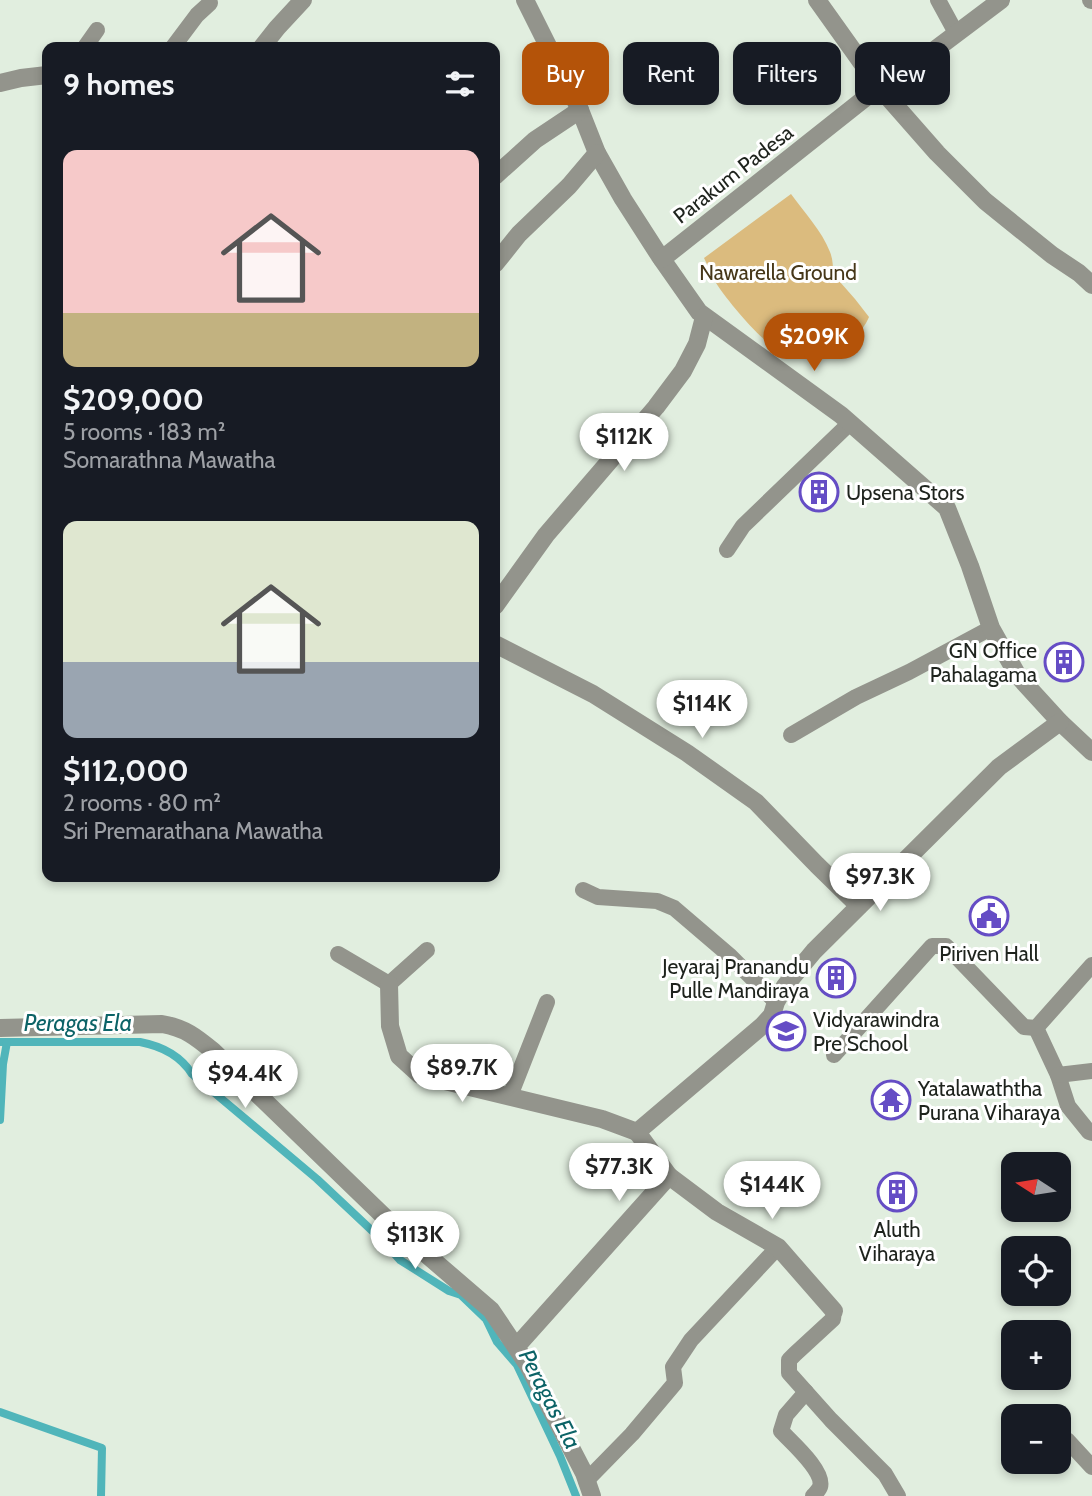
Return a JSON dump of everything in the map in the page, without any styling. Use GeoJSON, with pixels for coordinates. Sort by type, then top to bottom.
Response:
{"type":"FeatureCollection","features":[{"type":"Feature","properties":{"kind":"street"},"geometry":{"type":"LineString","coordinates":[[266,42],[303,0]]}},
{"type":"Feature","properties":{"kind":"street"},"geometry":{"type":"LineString","coordinates":[[524,0],[580,110],[597,153],[623,199],[699,313],[850,423],[947,508],[991,628],[1018,676],[1092,752]]}},
{"type":"Feature","properties":{"kind":"street"},"geometry":{"type":"LineString","coordinates":[[817,0],[855,53]]}},
{"type":"Feature","properties":{"kind":"street","name":"Parakum Padesa"},"geometry":{"type":"LineString","coordinates":[[944,42],[1001,0]]}},
{"type":"Feature","properties":{"kind":"street"},"geometry":{"type":"LineString","coordinates":[[0,83],[42,76]]}},
{"type":"Feature","properties":{"kind":"street","name":"Parakum Padesa"},"geometry":{"type":"LineString","coordinates":[[662,259],[856,105]]}},
{"type":"Feature","properties":{"kind":"street"},"geometry":{"type":"LineString","coordinates":[[895,105],[937,153],[985,201],[1092,285]]}},
{"type":"Feature","properties":{"kind":"street"},"geometry":{"type":"LineString","coordinates":[[500,172],[535,140],[580,110]]}},
{"type":"Feature","properties":{"kind":"street"},"geometry":{"type":"LineString","coordinates":[[500,258],[519,234],[569,186],[597,153]]}},
{"type":"Feature","properties":{"kind":"street"},"geometry":{"type":"LineString","coordinates":[[500,599],[546,535],[656,407],[683,371],[697,344],[704,317]]}},
{"type":"Feature","properties":{"kind":"street"},"geometry":{"type":"LineString","coordinates":[[500,647],[593,694],[687,753],[757,802],[859,906]]}},
{"type":"Feature","properties":{"kind":"street"},"geometry":{"type":"LineString","coordinates":[[637,1132],[763,1025],[772,1015],[785,986],[814,951],[999,767],[1060,722]]}},
{"type":"Feature","properties":{"kind":"street"},"geometry":{"type":"LineString","coordinates":[[389,984],[390,1026],[399,1056],[420,1075],[602,1119],[637,1132],[669,1176],[717,1212],[778,1247],[834,1311]]}},
{"type":"Feature","properties":{"kind":"street"},"geometry":{"type":"LineString","coordinates":[[0,1028],[162,1024],[189,1032],[214,1051],[398,1230],[491,1310],[534,1375],[589,1488]]}},
{"type":"Feature","properties":{"kind":"street"},"geometry":{"type":"LineString","coordinates":[[516,1347],[669,1176]]}},
{"type":"Feature","properties":{"kind":"lane"},"geometry":{"type":"LineString","coordinates":[[938,0],[956,33]]}},
{"type":"Feature","properties":{"kind":"lane"},"geometry":{"type":"LineString","coordinates":[[177,42],[197,15],[210,3]]}},
{"type":"Feature","properties":{"kind":"lane"},"geometry":{"type":"LineString","coordinates":[[89,42],[97,30]]}},
{"type":"Feature","properties":{"kind":"lane"},"geometry":{"type":"LineString","coordinates":[[727,550],[743,526],[850,423]]}},
{"type":"Feature","properties":{"kind":"lane"},"geometry":{"type":"LineString","coordinates":[[791,735],[856,697],[991,628]]}},
{"type":"Feature","properties":{"kind":"lane"},"geometry":{"type":"LineString","coordinates":[[583,890],[598,897],[657,901],[674,908],[729,955],[776,1002]]}},
{"type":"Feature","properties":{"kind":"lane"},"geometry":{"type":"LineString","coordinates":[[834,1055],[932,946],[946,946],[1024,1027],[1036,1027],[1092,965]]}},
{"type":"Feature","properties":{"kind":"lane"},"geometry":{"type":"LineString","coordinates":[[338,954],[389,984],[427,950]]}},
{"type":"Feature","properties":{"kind":"lane"},"geometry":{"type":"LineString","coordinates":[[510,1096],[547,1002]]}},
{"type":"Feature","properties":{"kind":"lane"},"geometry":{"type":"LineString","coordinates":[[1036,1027],[1058,1075],[1068,1106],[1092,1133]]}},
{"type":"Feature","properties":{"kind":"lane"},"geometry":{"type":"LineString","coordinates":[[1058,1075],[1092,1071]]}},
{"type":"Feature","properties":{"kind":"lane"},"geometry":{"type":"LineString","coordinates":[[589,1488],[675,1383],[674,1367],[691,1340],[778,1247]]}},
{"type":"Feature","properties":{"kind":"lane"},"geometry":{"type":"LineString","coordinates":[[834,1311],[832,1318],[789,1360],[789,1373],[885,1474],[898,1496]]}},
{"type":"Feature","properties":{"kind":"lane"},"geometry":{"type":"LineString","coordinates":[[806,1392],[786,1415],[781,1431],[812,1465],[820,1478],[820,1488],[813,1496]]}},
{"type":"Feature","properties":{"kind":"lane"},"geometry":{"type":"LineString","coordinates":[[1071,1444],[1092,1466]]}},
{"type":"Feature","properties":{"kind":"green space","name":"Nawarella Ground"},"geometry":{"type":"Polygon","coordinates":[[[791,194],[827,244],[832,257],[833,274],[869,317],[863,328],[850,339],[795,354],[776,349],[757,333],[716,283],[704,258],[791,194]]]}},
{"type":"Feature","properties":{"kind":"waterway","name":"Peragas Ela"},"geometry":{"type":"LineString","coordinates":[[0,1042],[140,1042],[163,1049],[176,1057],[192,1074],[317,1179],[400,1260],[449,1291],[461,1295],[486,1319],[497,1342],[517,1365],[576,1496]]}},
{"type":"Feature","properties":{"kind":"waterway"},"geometry":{"type":"LineString","coordinates":[[0,1120],[7,1042]]}},
{"type":"Feature","properties":{"kind":"waterway"},"geometry":{"type":"LineString","coordinates":[[0,1412],[102,1448],[101,1496]]}},
{"type":"Feature","properties":{"kind":"place","name":"Upsena Stors"},"geometry":{"type":"Point","coordinates":[819,492]}},
{"type":"Feature","properties":{"kind":"place","name":"GN Office Pahalagama"},"geometry":{"type":"Point","coordinates":[1064,662]}},
{"type":"Feature","properties":{"kind":"place","name":"Piriven Hall"},"geometry":{"type":"Point","coordinates":[989,916]}},
{"type":"Feature","properties":{"kind":"place","name":"Jeyaraj Pranandu Pulle Mandiraya"},"geometry":{"type":"Point","coordinates":[836,978]}},
{"type":"Feature","properties":{"kind":"place","name":"Vidyarawindra Pre School"},"geometry":{"type":"Point","coordinates":[786,1031]}},
{"type":"Feature","properties":{"kind":"place","name":"Yatalawaththa Purana Viharaya"},"geometry":{"type":"Point","coordinates":[891,1100]}},
{"type":"Feature","properties":{"kind":"place","name":"Aluth Viharaya"},"geometry":{"type":"Point","coordinates":[897,1192]}}]}
